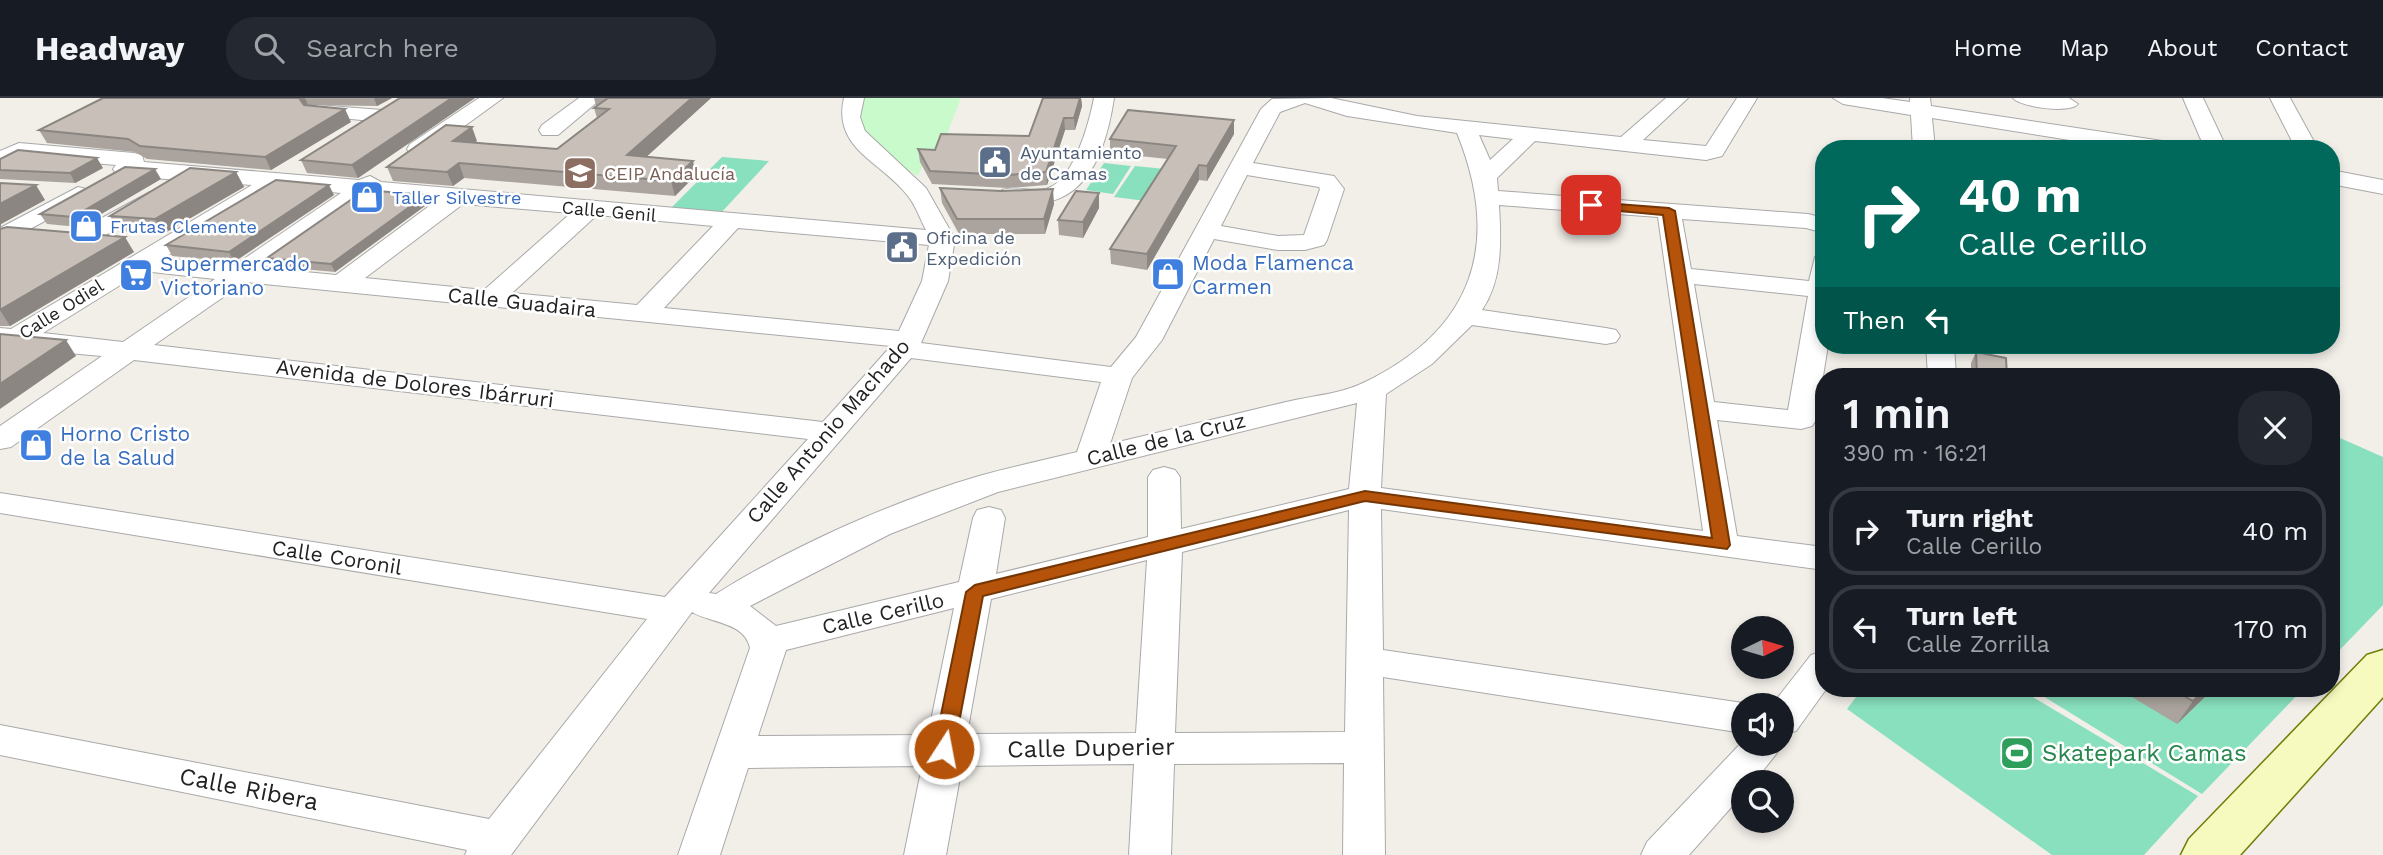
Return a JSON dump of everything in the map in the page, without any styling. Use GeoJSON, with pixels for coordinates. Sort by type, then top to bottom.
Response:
{"type":"FeatureCollection","features":[{"type":"Feature","properties":{"kind":"street"},"geometry":{"type":"LineString","coordinates":[[338,98],[317,111],[382,116]]}},
{"type":"Feature","properties":{"kind":"street"},"geometry":{"type":"LineString","coordinates":[[0,440],[492,98]]}},
{"type":"Feature","properties":{"kind":"street"},"geometry":{"type":"LineString","coordinates":[[550,130],[592,98]]}},
{"type":"Feature","properties":{"kind":"street"},"geometry":{"type":"LineString","coordinates":[[854,98],[850,117],[855,133],[929,193],[943,239]]}},
{"type":"Feature","properties":{"kind":"street"},"geometry":{"type":"LineString","coordinates":[[987,195],[1045,196],[1065,188],[1091,148],[1104,98]]}},
{"type":"Feature","properties":{"kind":"street"},"geometry":{"type":"LineString","coordinates":[[1251,98],[1291,100]]}},
{"type":"Feature","properties":{"kind":"street"},"geometry":{"type":"LineString","coordinates":[[1311,98],[1390,118],[1711,153],[1747,98]]}},
{"type":"Feature","properties":{"kind":"street"},"geometry":{"type":"LineString","coordinates":[[1626,144],[1678,98]]}},
{"type":"Feature","properties":{"kind":"street"},"geometry":{"type":"LineString","coordinates":[[1843,98],[1920,104],[2111,140]]}},
{"type":"Feature","properties":{"kind":"street"},"geometry":{"type":"LineString","coordinates":[[2023,98],[2067,101],[2079,135]]}},
{"type":"Feature","properties":{"kind":"street"},"geometry":{"type":"LineString","coordinates":[[2193,98],[2212,140]]}},
{"type":"Feature","properties":{"kind":"street"},"geometry":{"type":"LineString","coordinates":[[2280,98],[2302,140]]}},
{"type":"Feature","properties":{"kind":"street"},"geometry":{"type":"LineString","coordinates":[[1091,457],[1118,376],[1148,340],[1272,109],[1291,100]]}},
{"type":"Feature","properties":{"kind":"street"},"geometry":{"type":"LineString","coordinates":[[351,134],[401,104]]}},
{"type":"Feature","properties":{"kind":"street"},"geometry":{"type":"LineString","coordinates":[[1920,104],[1923,140]]}},
{"type":"Feature","properties":{"kind":"street","name":"Calle de la Cruz"},"geometry":{"type":"LineString","coordinates":[[723,607],[757,585],[920,507],[988,484],[1091,457],[1372,390],[1410,366],[1468,316],[1485,282],[1490,253],[1486,187],[1465,127]]}},
{"type":"Feature","properties":{"kind":"street"},"geometry":{"type":"LineString","coordinates":[[1486,187],[1530,134]]}},
{"type":"Feature","properties":{"kind":"street"},"geometry":{"type":"LineString","coordinates":[[6,234],[128,167],[134,160],[10,155]]}},
{"type":"Feature","properties":{"kind":"street","name":"Calle Odiel"},"geometry":{"type":"LineString","coordinates":[[5,340],[309,160]]}},
{"type":"Feature","properties":{"kind":"street","name":"Calle Genil"},"geometry":{"type":"LineString","coordinates":[[128,167],[943,239]]}},
{"type":"Feature","properties":{"kind":"street"},"geometry":{"type":"LineString","coordinates":[[1208,231],[1291,243],[1315,240],[1332,189],[1326,181],[1242,168]]}},
{"type":"Feature","properties":{"kind":"street"},"geometry":{"type":"LineString","coordinates":[[66,235],[193,173]]}},
{"type":"Feature","properties":{"kind":"street"},"geometry":{"type":"LineString","coordinates":[[2340,179],[2383,187]]}},
{"type":"Feature","properties":{"kind":"street"},"geometry":{"type":"LineString","coordinates":[[33,190],[93,186]]}},
{"type":"Feature","properties":{"kind":"street"},"geometry":{"type":"LineString","coordinates":[[1486,187],[1669,211],[1815,224]]}},
{"type":"Feature","properties":{"kind":"street"},"geometry":{"type":"LineString","coordinates":[[341,284],[457,197]]}},
{"type":"Feature","properties":{"kind":"street"},"geometry":{"type":"LineString","coordinates":[[489,299],[590,209]]}},
{"type":"Feature","properties":{"kind":"street"},"geometry":{"type":"LineString","coordinates":[[1669,211],[1721,545]]}},
{"type":"Feature","properties":{"kind":"street"},"geometry":{"type":"LineString","coordinates":[[643,314],[731,221]]}},
{"type":"Feature","properties":{"kind":"street"},"geometry":{"type":"LineString","coordinates":[[6,234],[66,235],[166,244]]}},
{"type":"Feature","properties":{"kind":"street","name":"Calle Antonio Machado"},"geometry":{"type":"LineString","coordinates":[[490,850],[677,607],[906,344],[935,281],[943,239]]}},
{"type":"Feature","properties":{"kind":"street","name":"Calle Guadaira"},"geometry":{"type":"LineString","coordinates":[[136,263],[643,314],[906,344],[1118,376]]}},
{"type":"Feature","properties":{"kind":"street"},"geometry":{"type":"LineString","coordinates":[[1679,275],[1815,289]]}},
{"type":"Feature","properties":{"kind":"street"},"geometry":{"type":"LineString","coordinates":[[1468,316],[1606,337]]}},
{"type":"Feature","properties":{"kind":"street"},"geometry":{"type":"LineString","coordinates":[[1701,409],[1801,419],[1815,329]]}},
{"type":"Feature","properties":{"kind":"street","name":"Avenida de Dolores Ibárruri"},"geometry":{"type":"LineString","coordinates":[[5,340],[131,350],[829,432]]}},
{"type":"Feature","properties":{"kind":"street"},"geometry":{"type":"LineString","coordinates":[[1364,855],[1367,661],[1365,496],[1372,390]]}},
{"type":"Feature","properties":{"kind":"street"},"geometry":{"type":"LineString","coordinates":[[1150,855],[1165,547],[1164,477]]}},
{"type":"Feature","properties":{"kind":"street","name":"Calle Cerillo"},"geometry":{"type":"LineString","coordinates":[[768,641],[1165,547],[1365,496],[1815,558]]}},
{"type":"Feature","properties":{"kind":"street","name":"Calle Coronil"},"geometry":{"type":"LineString","coordinates":[[0,503],[677,607],[723,607]]}},
{"type":"Feature","properties":{"kind":"street"},"geometry":{"type":"LineString","coordinates":[[925,855],[989,518]]}},
{"type":"Feature","properties":{"kind":"street"},"geometry":{"type":"LineString","coordinates":[[699,855],[768,641],[738,613],[723,607]]}},
{"type":"Feature","properties":{"kind":"street"},"geometry":{"type":"LineString","coordinates":[[1367,661],[1731,716]]}},
{"type":"Feature","properties":{"kind":"street"},"geometry":{"type":"LineString","coordinates":[[2207,855],[2383,667]]}},
{"type":"Feature","properties":{"kind":"street"},"geometry":{"type":"LineString","coordinates":[[1794,704],[1815,677]]}},
{"type":"Feature","properties":{"kind":"street","name":"Calle Ribera"},"geometry":{"type":"LineString","coordinates":[[0,740],[490,850]]}},
{"type":"Feature","properties":{"kind":"street","name":"Calle Duperier"},"geometry":{"type":"LineString","coordinates":[[732,752],[1366,747]]}},
{"type":"Feature","properties":{"kind":"street"},"geometry":{"type":"LineString","coordinates":[[1662,855],[1752,756]]}},
{"type":"Feature","properties":{"kind":"green space"},"geometry":{"type":"Polygon","coordinates":[[[861,98],[961,98],[936,162],[924,162],[918,176],[884,154],[868,136],[862,125],[861,98]]]}},
{"type":"Feature","properties":{"kind":"green space"},"geometry":{"type":"Polygon","coordinates":[[[722,157],[769,161],[719,215],[669,210],[722,157]]]}},
{"type":"Feature","properties":{"kind":"green space"},"geometry":{"type":"Polygon","coordinates":[[[1104,163],[1131,166],[1113,194],[1086,190],[1104,163]]]}},
{"type":"Feature","properties":{"kind":"green space"},"geometry":{"type":"Polygon","coordinates":[[[1135,166],[1165,169],[1146,201],[1114,197],[1135,166]]]}},
{"type":"Feature","properties":{"kind":"green space"},"geometry":{"type":"Polygon","coordinates":[[[2340,438],[2383,457],[2383,605],[2340,650],[2340,438]]]}},
{"type":"Feature","properties":{"kind":"green space","name":"Skatepark Camas"},"geometry":{"type":"Polygon","coordinates":[[[1856,697],[2033,697],[2198,796],[2144,855],[2052,855],[1847,709],[1856,697]]]}},
{"type":"Feature","properties":{"kind":"green space"},"geometry":{"type":"Polygon","coordinates":[[[2045,697],[2295,697],[2202,794],[2045,697]]]}},
{"type":"Feature","properties":{"kind":"building"},"geometry":{"type":"Polygon","coordinates":[[[103,98],[299,98],[304,105],[345,109],[265,157],[140,146],[128,139],[39,130],[103,98]]]}},
{"type":"Feature","properties":{"kind":"building"},"geometry":{"type":"Polygon","coordinates":[[[400,98],[452,98],[352,165],[301,160],[400,98]]]}},
{"type":"Feature","properties":{"kind":"building"},"geometry":{"type":"Polygon","coordinates":[[[608,98],[692,98],[627,155],[693,161],[671,181],[459,163],[447,172],[387,167],[446,125],[472,127],[453,141],[557,149],[609,109],[594,108],[608,98]]]}},
{"type":"Feature","properties":{"kind":"building"},"geometry":{"type":"Polygon","coordinates":[[[1043,98],[1080,98],[1074,118],[1064,118],[1046,172],[1007,175],[930,171],[918,149],[935,150],[941,134],[1029,136],[1043,98]]]}},
{"type":"Feature","properties":{"kind":"building"},"geometry":{"type":"Polygon","coordinates":[[[1128,110],[1234,120],[1207,166],[1199,165],[1147,254],[1110,249],[1176,146],[1110,139],[1128,110]]]}},
{"type":"Feature","properties":{"kind":"building"},"geometry":{"type":"Polygon","coordinates":[[[18,150],[97,158],[70,173],[0,170],[0,159],[18,150]]]}},
{"type":"Feature","properties":{"kind":"building"},"geometry":{"type":"Polygon","coordinates":[[[125,167],[155,169],[73,217],[40,214],[125,167]]]}},
{"type":"Feature","properties":{"kind":"building"},"geometry":{"type":"Polygon","coordinates":[[[190,168],[236,172],[155,219],[110,216],[190,168]]]}},
{"type":"Feature","properties":{"kind":"building"},"geometry":{"type":"Polygon","coordinates":[[[276,180],[329,185],[229,252],[166,245],[276,180]]]}},
{"type":"Feature","properties":{"kind":"building"},"geometry":{"type":"Polygon","coordinates":[[[0,183],[36,185],[0,204],[0,183]]]}},
{"type":"Feature","properties":{"kind":"building"},"geometry":{"type":"Polygon","coordinates":[[[940,188],[1001,191],[1053,189],[1044,219],[957,219],[940,188]]]}},
{"type":"Feature","properties":{"kind":"building"},"geometry":{"type":"Polygon","coordinates":[[[365,190],[426,195],[331,264],[267,258],[365,190]]]}},
{"type":"Feature","properties":{"kind":"building"},"geometry":{"type":"Polygon","coordinates":[[[1076,191],[1099,193],[1083,222],[1058,220],[1076,191]]]}},
{"type":"Feature","properties":{"kind":"building"},"geometry":{"type":"Polygon","coordinates":[[[7,227],[125,237],[0,310],[0,229],[7,227]]]}},
{"type":"Feature","properties":{"kind":"building"},"geometry":{"type":"Polygon","coordinates":[[[0,334],[66,340],[0,384],[0,334]]]}},
{"type":"Feature","properties":{"kind":"building"},"geometry":{"type":"Polygon","coordinates":[[[1976,354],[2006,358],[2007,368],[1977,368],[1976,354]]]}},
{"type":"Feature","properties":{"kind":"place","name":"Ayuntamiento de Camas"},"geometry":{"type":"Point","coordinates":[995,162]}},
{"type":"Feature","properties":{"kind":"place","name":"CEIP Andalucía"},"geometry":{"type":"Point","coordinates":[580,173]}},
{"type":"Feature","properties":{"kind":"place","name":"Taller Silvestre"},"geometry":{"type":"Point","coordinates":[367,197]}},
{"type":"Feature","properties":{"kind":"place","name":"Frutas Clemente"},"geometry":{"type":"Point","coordinates":[86,226]}},
{"type":"Feature","properties":{"kind":"place","name":"Oficina de Expedición"},"geometry":{"type":"Point","coordinates":[902,247]}},
{"type":"Feature","properties":{"kind":"place","name":"Moda Flamenca Carmen"},"geometry":{"type":"Point","coordinates":[1168,274]}},
{"type":"Feature","properties":{"kind":"place","name":"Supermercado Victoriano"},"geometry":{"type":"Point","coordinates":[136,275]}},
{"type":"Feature","properties":{"kind":"place","name":"Horno Cristo de la Salud"},"geometry":{"type":"Point","coordinates":[36,445]}},
{"type":"Feature","properties":{"kind":"place","name":"Skatepark Camas"},"geometry":{"type":"Point","coordinates":[2017,753]}},
{"type":"Feature","properties":{"kind":"route"},"geometry":{"type":"LineString","coordinates":[[944,749],[975,592],[1365,496],[1721,545],[1669,211],[1591,205]]}}]}
